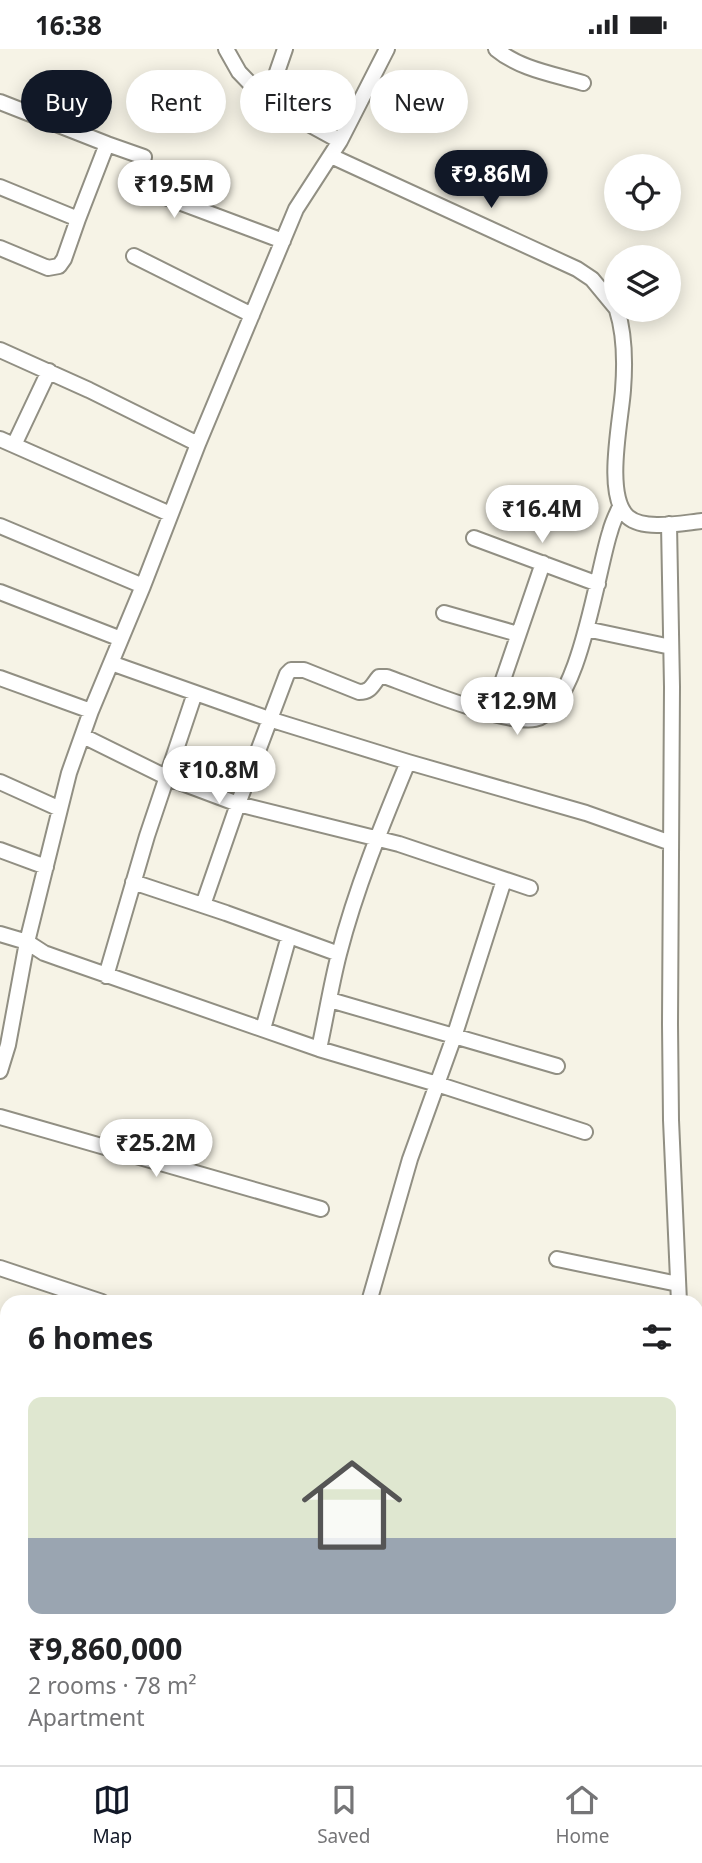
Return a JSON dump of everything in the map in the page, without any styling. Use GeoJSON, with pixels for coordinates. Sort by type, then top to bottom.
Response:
{"type":"FeatureCollection","features":[{"type":"Feature","properties":{"kind":"street"},"geometry":{"type":"LineString","coordinates":[[226,49],[240,73]]}},
{"type":"Feature","properties":{"kind":"street"},"geometry":{"type":"LineString","coordinates":[[278,70],[285,49]]}},
{"type":"Feature","properties":{"kind":"street"},"geometry":{"type":"LineString","coordinates":[[0,1071],[9,1045],[27,942],[69,773],[92,711],[144,586],[198,444],[296,209],[340,141],[387,49]]}},
{"type":"Feature","properties":{"kind":"street"},"geometry":{"type":"LineString","coordinates":[[496,49],[507,59],[520,65],[583,83]]}},
{"type":"Feature","properties":{"kind":"street"},"geometry":{"type":"LineString","coordinates":[[0,102],[144,157],[136,186],[283,241]]}},
{"type":"Feature","properties":{"kind":"street"},"geometry":{"type":"LineString","coordinates":[[326,133],[340,141]]}},
{"type":"Feature","properties":{"kind":"street"},"geometry":{"type":"LineString","coordinates":[[0,248],[48,268],[59,267],[107,144]]}},
{"type":"Feature","properties":{"kind":"street"},"geometry":{"type":"LineString","coordinates":[[331,156],[577,269],[592,279],[604,294]]}},
{"type":"Feature","properties":{"kind":"street"},"geometry":{"type":"LineString","coordinates":[[0,187],[78,219]]}},
{"type":"Feature","properties":{"kind":"street"},"geometry":{"type":"LineString","coordinates":[[134,255],[252,315]]}},
{"type":"Feature","properties":{"kind":"street"},"geometry":{"type":"LineString","coordinates":[[621,322],[624,364],[615,469],[620,507],[629,519],[642,524],[702,521]]}},
{"type":"Feature","properties":{"kind":"street"},"geometry":{"type":"LineString","coordinates":[[0,350],[198,444]]}},
{"type":"Feature","properties":{"kind":"street"},"geometry":{"type":"LineString","coordinates":[[14,445],[49,371]]}},
{"type":"Feature","properties":{"kind":"street"},"geometry":{"type":"LineString","coordinates":[[0,439],[170,514]]}},
{"type":"Feature","properties":{"kind":"street"},"geometry":{"type":"LineString","coordinates":[[203,905],[286,674],[291,670],[304,670],[359,692],[371,689],[379,677],[387,677],[521,720],[546,715],[566,689],[586,629],[610,532],[620,507]]}},
{"type":"Feature","properties":{"kind":"street"},"geometry":{"type":"LineString","coordinates":[[669,524],[671,1119],[679,1295]]}},
{"type":"Feature","properties":{"kind":"street"},"geometry":{"type":"LineString","coordinates":[[0,526],[144,586]]}},
{"type":"Feature","properties":{"kind":"street"},"geometry":{"type":"LineString","coordinates":[[474,538],[598,584]]}},
{"type":"Feature","properties":{"kind":"street"},"geometry":{"type":"LineString","coordinates":[[492,712],[543,563]]}},
{"type":"Feature","properties":{"kind":"street"},"geometry":{"type":"LineString","coordinates":[[0,592],[121,639]]}},
{"type":"Feature","properties":{"kind":"street"},"geometry":{"type":"LineString","coordinates":[[444,613],[518,634]]}},
{"type":"Feature","properties":{"kind":"street"},"geometry":{"type":"LineString","coordinates":[[586,629],[671,647]]}},
{"type":"Feature","properties":{"kind":"street"},"geometry":{"type":"LineString","coordinates":[[111,663],[269,719],[586,813],[670,843]]}},
{"type":"Feature","properties":{"kind":"street"},"geometry":{"type":"LineString","coordinates":[[0,678],[92,711]]}},
{"type":"Feature","properties":{"kind":"street"},"geometry":{"type":"LineString","coordinates":[[106,975],[132,882],[195,692]]}},
{"type":"Feature","properties":{"kind":"street"},"geometry":{"type":"LineString","coordinates":[[83,736],[166,777],[238,803],[377,837],[530,888]]}},
{"type":"Feature","properties":{"kind":"street"},"geometry":{"type":"LineString","coordinates":[[319,1049],[339,954],[377,837],[408,762]]}},
{"type":"Feature","properties":{"kind":"street"},"geometry":{"type":"LineString","coordinates":[[0,782],[60,809]]}},
{"type":"Feature","properties":{"kind":"street"},"geometry":{"type":"LineString","coordinates":[[0,851],[46,867]]}},
{"type":"Feature","properties":{"kind":"street"},"geometry":{"type":"LineString","coordinates":[[371,1295],[410,1159],[454,1037],[504,880]]}},
{"type":"Feature","properties":{"kind":"street"},"geometry":{"type":"LineString","coordinates":[[132,882],[339,954]]}},
{"type":"Feature","properties":{"kind":"street"},"geometry":{"type":"LineString","coordinates":[[0,934],[27,942],[44,953],[319,1049],[585,1132]]}},
{"type":"Feature","properties":{"kind":"street"},"geometry":{"type":"LineString","coordinates":[[263,1029],[289,936]]}},
{"type":"Feature","properties":{"kind":"street"},"geometry":{"type":"LineString","coordinates":[[330,1000],[557,1066]]}},
{"type":"Feature","properties":{"kind":"street"},"geometry":{"type":"LineString","coordinates":[[0,1117],[321,1209]]}},
{"type":"Feature","properties":{"kind":"street"},"geometry":{"type":"LineString","coordinates":[[556,1259],[678,1284]]}},
{"type":"Feature","properties":{"kind":"street"},"geometry":{"type":"LineString","coordinates":[[0,1268],[81,1295]]}}]}
